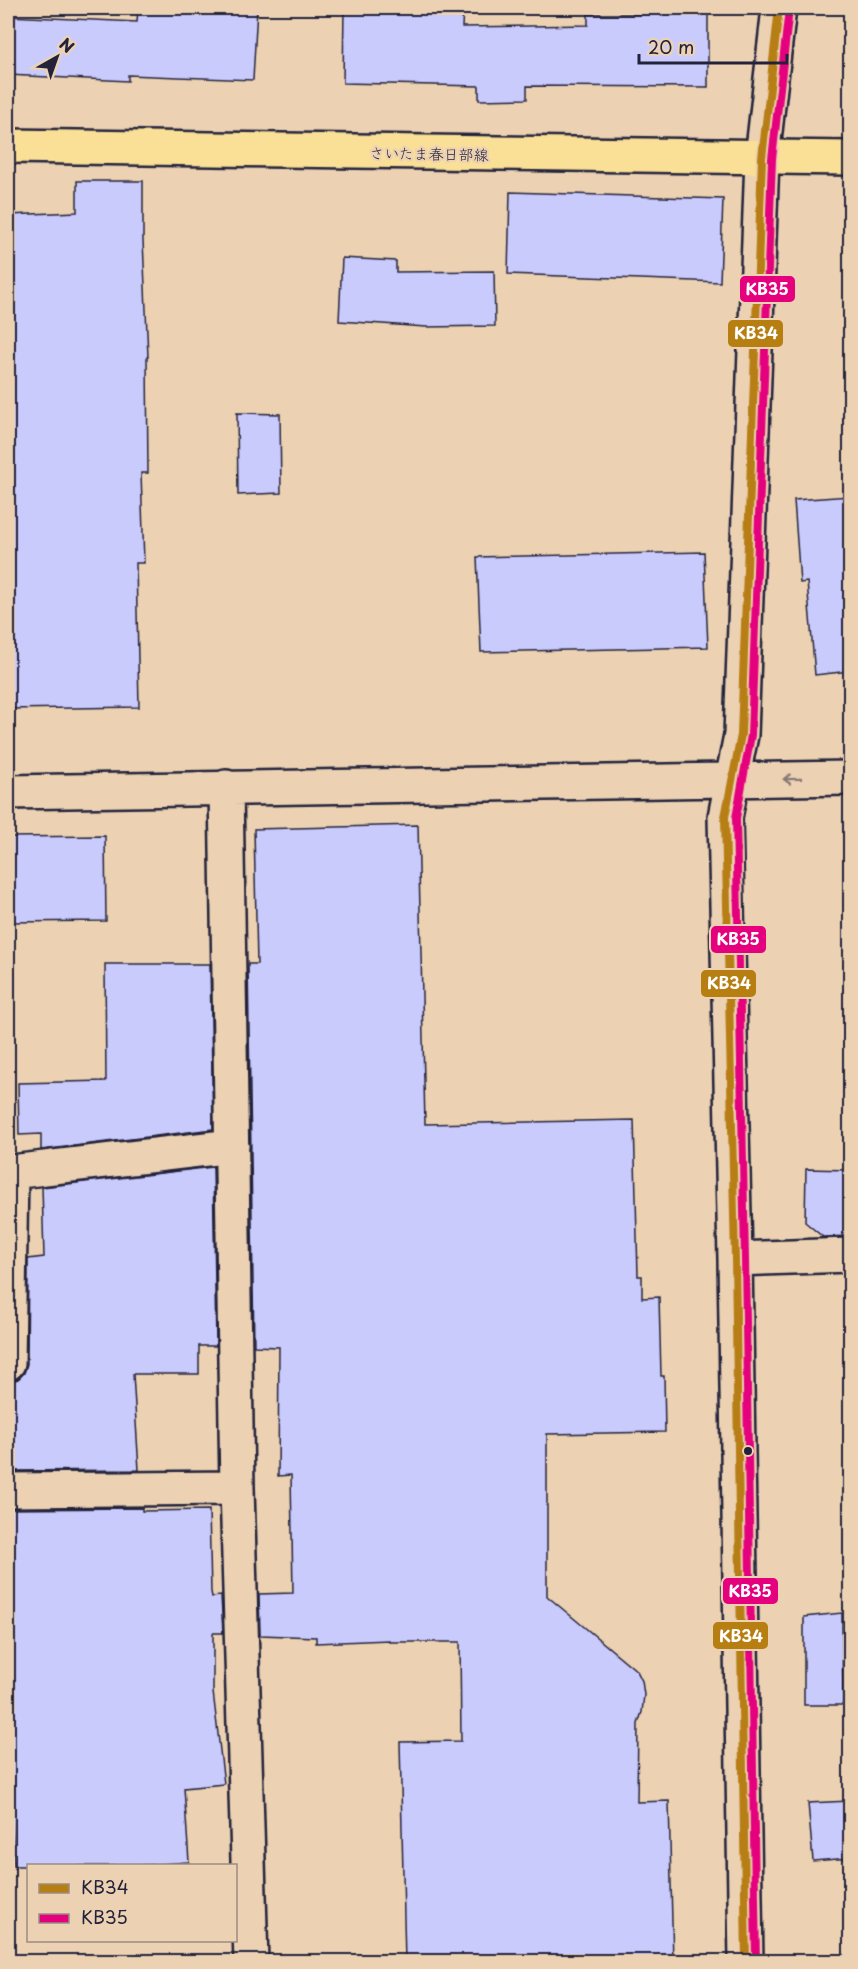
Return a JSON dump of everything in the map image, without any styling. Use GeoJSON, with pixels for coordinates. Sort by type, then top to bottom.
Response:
{"type":"FeatureCollection","features":[{"type":"Feature","properties":{"kind":"main road","name":"さいたま春日部線"},"geometry":{"type":"LineString","coordinates":[[8,146],[850,158]]}},
{"type":"Feature","properties":{"kind":"street"},"geometry":{"type":"LineString","coordinates":[[746,1962],[735,1258],[725,817],[741,735],[762,158],[779,8]]}},
{"type":"Feature","properties":{"kind":"street"},"geometry":{"type":"LineString","coordinates":[[8,792],[850,778]]}},
{"type":"Feature","properties":{"kind":"street"},"geometry":{"type":"LineString","coordinates":[[226,787],[237,1488],[251,1962]]}},
{"type":"Feature","properties":{"kind":"street"},"geometry":{"type":"LineString","coordinates":[[8,1363],[11,1172],[232,1146]]}},
{"type":"Feature","properties":{"kind":"street"},"geometry":{"type":"LineString","coordinates":[[735,1258],[850,1255]]}},
{"type":"Feature","properties":{"kind":"street"},"geometry":{"type":"LineString","coordinates":[[8,1490],[237,1488]]}},
{"type":"Feature","properties":{"kind":"building"},"geometry":{"type":"Polygon","coordinates":[[[138,8],[257,8],[253,80],[128,75],[128,81],[8,75],[8,16],[137,22],[138,8]]]}},
{"type":"Feature","properties":{"kind":"building"},"geometry":{"type":"Polygon","coordinates":[[[344,8],[463,8],[462,27],[588,25],[588,14],[708,14],[708,87],[527,86],[527,99],[479,100],[479,86],[343,83],[344,8]]]}},
{"type":"Feature","properties":{"kind":"building"},"geometry":{"type":"Polygon","coordinates":[[[77,181],[143,181],[148,357],[148,473],[141,473],[144,563],[136,563],[139,707],[8,709],[8,215],[77,212],[77,181]]]}},
{"type":"Feature","properties":{"kind":"building"},"geometry":{"type":"Polygon","coordinates":[[[510,192],[723,199],[720,282],[508,274],[510,192]]]}},
{"type":"Feature","properties":{"kind":"building"},"geometry":{"type":"Polygon","coordinates":[[[342,258],[396,261],[396,272],[494,271],[495,326],[426,327],[339,321],[342,258]]]}},
{"type":"Feature","properties":{"kind":"building"},"geometry":{"type":"Polygon","coordinates":[[[237,413],[280,414],[281,493],[238,495],[237,413]]]}},
{"type":"Feature","properties":{"kind":"building"},"geometry":{"type":"Polygon","coordinates":[[[850,496],[850,671],[815,675],[807,582],[800,583],[794,500],[850,496]]]}},
{"type":"Feature","properties":{"kind":"building"},"geometry":{"type":"Polygon","coordinates":[[[704,552],[708,647],[481,652],[477,557],[704,552]]]}},
{"type":"Feature","properties":{"kind":"building"},"geometry":{"type":"Polygon","coordinates":[[[418,825],[425,1124],[634,1120],[638,1276],[642,1276],[642,1298],[659,1297],[665,1432],[547,1434],[547,1596],[637,1671],[642,1681],[644,1695],[638,1724],[637,1802],[669,1801],[673,1962],[405,1962],[400,1742],[461,1741],[460,1642],[389,1642],[389,1640],[316,1643],[316,1637],[260,1635],[259,1594],[293,1593],[291,1475],[278,1476],[279,1347],[254,1346],[248,964],[257,964],[254,829],[418,825]]]}},
{"type":"Feature","properties":{"kind":"building"},"geometry":{"type":"Polygon","coordinates":[[[105,836],[106,921],[8,922],[8,837],[105,836]]]}},
{"type":"Feature","properties":{"kind":"building"},"geometry":{"type":"Polygon","coordinates":[[[105,964],[210,964],[213,1129],[41,1150],[41,1134],[19,1135],[18,1083],[106,1081],[105,964]]]}},
{"type":"Feature","properties":{"kind":"building"},"geometry":{"type":"Polygon","coordinates":[[[213,1167],[216,1346],[199,1346],[199,1374],[133,1374],[139,1470],[8,1471],[8,1382],[18,1379],[24,1373],[27,1364],[28,1259],[44,1257],[42,1187],[213,1167]]]}},
{"type":"Feature","properties":{"kind":"building"},"geometry":{"type":"Polygon","coordinates":[[[806,1169],[850,1170],[850,1236],[823,1237],[805,1222],[806,1169]]]}},
{"type":"Feature","properties":{"kind":"building"},"geometry":{"type":"Polygon","coordinates":[[[8,1509],[209,1510],[211,1592],[212,1597],[221,1596],[223,1633],[213,1633],[213,1692],[224,1784],[184,1788],[189,1862],[14,1866],[10,1788],[8,1788],[8,1509]]]}},
{"type":"Feature","properties":{"kind":"building"},"geometry":{"type":"Polygon","coordinates":[[[842,1613],[843,1705],[804,1705],[804,1617],[842,1613]]]}},
{"type":"Feature","properties":{"kind":"building"},"geometry":{"type":"Polygon","coordinates":[[[850,1801],[850,1858],[813,1861],[808,1803],[850,1801]]]}},
{"type":"Feature","properties":{"kind":"transit line","name":"KB34"},"geometry":{"type":"LineString","coordinates":[[746,1962],[735,1259],[725,817],[741,735],[762,158],[779,8]]}},
{"type":"Feature","properties":{"kind":"transit line","name":"KB35"},"geometry":{"type":"LineString","coordinates":[[756,1962],[736,818],[751,735],[772,159],[789,9]]}}]}
